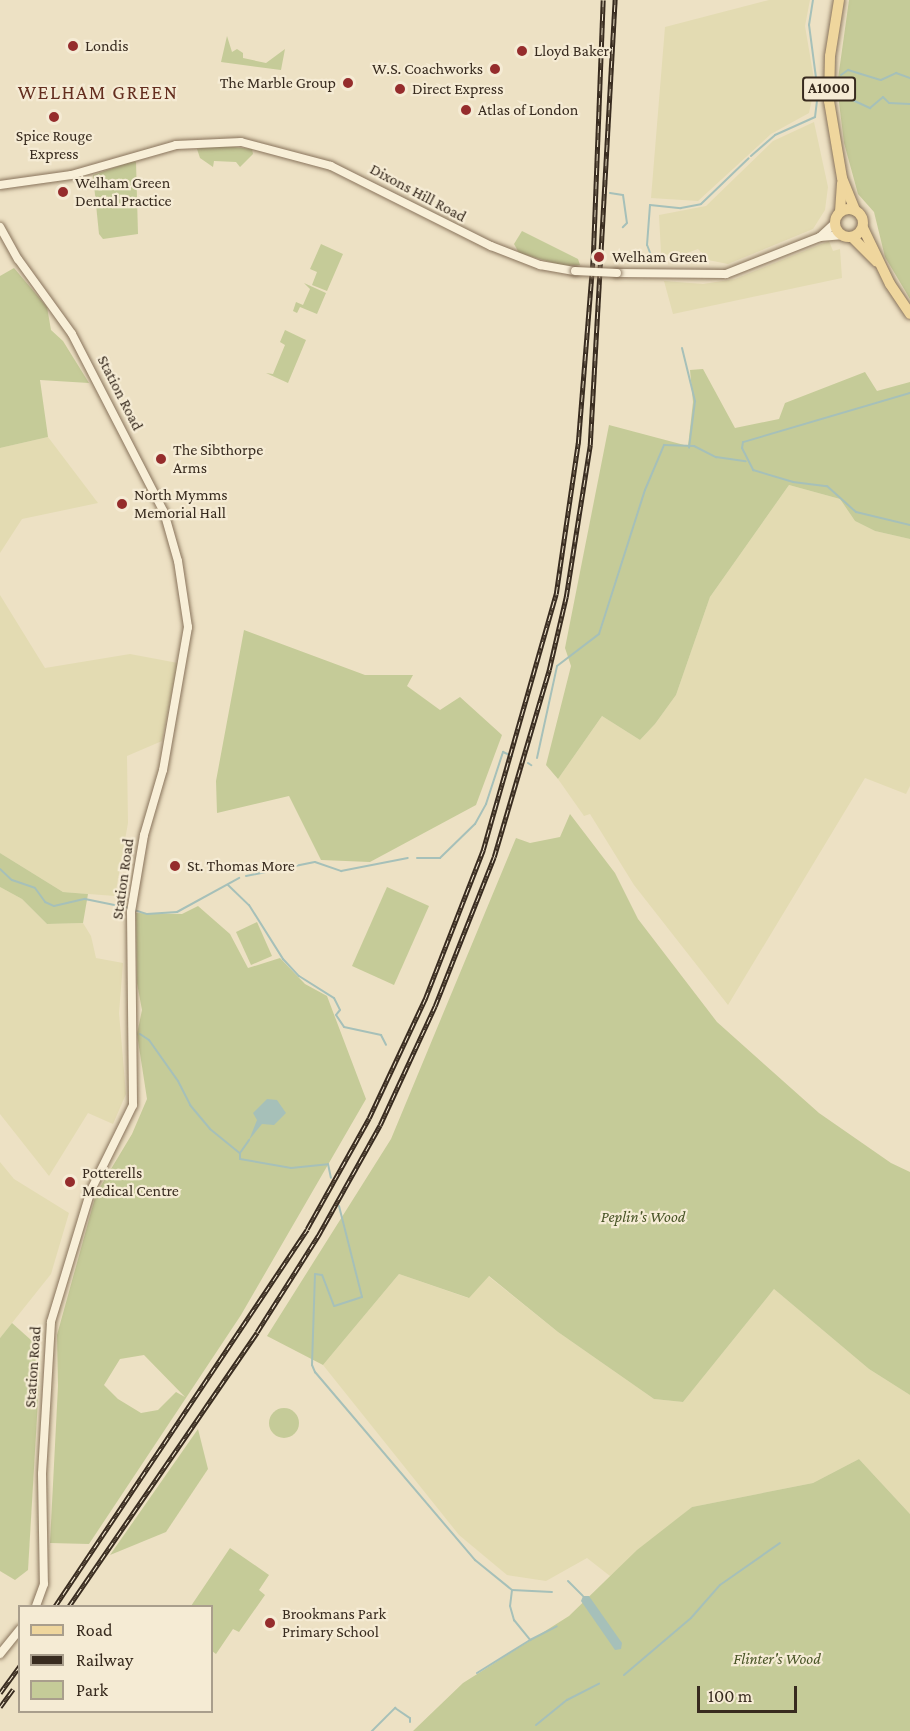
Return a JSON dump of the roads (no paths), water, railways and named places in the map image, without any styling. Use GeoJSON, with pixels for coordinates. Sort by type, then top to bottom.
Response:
{"type":"FeatureCollection","features":[{"type":"Feature","properties":{"kind":"main road","name":"A1000"},"geometry":{"type":"LineString","coordinates":[[839,0],[830,56],[829,100],[842,178],[855,210]]}},
{"type":"Feature","properties":{"kind":"main road","name":"A1000"},"geometry":{"type":"LineString","coordinates":[[840,212],[842,178]]}},
{"type":"Feature","properties":{"kind":"main road"},"geometry":{"type":"LineString","coordinates":[[883,269],[835,223],[840,212],[855,210],[862,217],[863,228],[883,269],[910,314]]}},
{"type":"Feature","properties":{"kind":"main road"},"geometry":{"type":"LineString","coordinates":[[846,236],[863,228]]}},
{"type":"Feature","properties":{"kind":"street","name":"Dixons Hill Road"},"geometry":{"type":"LineString","coordinates":[[0,184],[71,175],[176,145],[241,142],[331,166],[491,246],[540,265],[575,271],[726,274],[819,237],[835,223]]}},
{"type":"Feature","properties":{"kind":"street","name":"Station Road"},"geometry":{"type":"LineString","coordinates":[[0,227],[18,259],[62,317],[113,408],[164,512],[178,561],[188,612],[186,641],[163,770],[144,835],[131,910],[133,1105],[91,1190],[51,1322],[42,1474],[44,1584],[36,1605]]}},
{"type":"Feature","properties":{"kind":"street","name":"Dixons Hill Road"},"geometry":{"type":"LineString","coordinates":[[819,237],[846,236]]}},
{"type":"Feature","properties":{"kind":"street"},"geometry":{"type":"LineString","coordinates":[[0,1654],[18,1632]]}},
{"type":"Feature","properties":{"kind":"water"},"geometry":{"type":"Polygon","coordinates":[[[267,1099],[277,1100],[286,1113],[274,1125],[262,1124],[249,1140],[257,1120],[253,1113],[267,1099]]]}},
{"type":"Feature","properties":{"kind":"water"},"geometry":{"type":"Polygon","coordinates":[[[583,1596],[589,1596],[622,1643],[621,1649],[615,1650],[581,1601],[583,1596]]]}},
{"type":"Feature","properties":{"kind":"waterway"},"geometry":{"type":"LineString","coordinates":[[751,156],[775,135],[815,117],[818,93],[809,25],[813,0]]}},
{"type":"Feature","properties":{"kind":"waterway"},"geometry":{"type":"LineString","coordinates":[[841,75],[848,70],[881,80],[896,73],[910,78]]}},
{"type":"Feature","properties":{"kind":"waterway"},"geometry":{"type":"LineString","coordinates":[[844,96],[870,108],[883,97],[889,103],[910,104]]}},
{"type":"Feature","properties":{"kind":"waterway"},"geometry":{"type":"LineString","coordinates":[[654,263],[647,245],[650,205],[681,208],[701,204],[749,158]]}},
{"type":"Feature","properties":{"kind":"waterway"},"geometry":{"type":"LineString","coordinates":[[610,193],[623,195],[627,223],[623,227]]}},
{"type":"Feature","properties":{"kind":"waterway"},"geometry":{"type":"LineString","coordinates":[[682,348],[695,401],[689,448]]}},
{"type":"Feature","properties":{"kind":"waterway"},"geometry":{"type":"LineString","coordinates":[[910,393],[743,442],[742,448],[753,470],[793,482],[827,486],[856,512],[910,525]]}},
{"type":"Feature","properties":{"kind":"waterway"},"geometry":{"type":"LineString","coordinates":[[537,758],[557,666],[599,634],[645,490],[664,445],[694,446],[716,457],[746,461]]}},
{"type":"Feature","properties":{"kind":"waterway"},"geometry":{"type":"LineString","coordinates":[[417,858],[440,858],[475,824],[486,804],[503,752],[512,756]]}},
{"type":"Feature","properties":{"kind":"waterway"},"geometry":{"type":"LineString","coordinates":[[246,876],[315,862],[341,871],[408,858]]}},
{"type":"Feature","properties":{"kind":"waterway"},"geometry":{"type":"LineString","coordinates":[[0,869],[12,880],[35,888],[45,902],[54,906],[85,899],[129,908]]}},
{"type":"Feature","properties":{"kind":"waterway"},"geometry":{"type":"LineString","coordinates":[[134,910],[147,914],[177,912],[239,878]]}},
{"type":"Feature","properties":{"kind":"waterway"},"geometry":{"type":"LineString","coordinates":[[228,885],[249,905],[283,959],[299,976],[334,998],[340,1010],[336,1015],[344,1027],[381,1035],[386,1045]]}},
{"type":"Feature","properties":{"kind":"waterway"},"geometry":{"type":"LineString","coordinates":[[140,1034],[149,1040],[178,1081],[190,1105],[210,1129],[240,1153],[240,1159],[291,1168],[328,1164],[331,1178]]}},
{"type":"Feature","properties":{"kind":"waterway"},"geometry":{"type":"LineString","coordinates":[[240,1153],[249,1140]]}},
{"type":"Feature","properties":{"kind":"waterway"},"geometry":{"type":"LineString","coordinates":[[339,1206],[362,1297],[334,1306],[322,1275],[315,1274],[312,1365],[315,1372],[475,1560],[512,1590],[552,1592]]}},
{"type":"Feature","properties":{"kind":"waterway"},"geometry":{"type":"LineString","coordinates":[[624,1675],[691,1618],[720,1585],[780,1543]]}},
{"type":"Feature","properties":{"kind":"waterway"},"geometry":{"type":"LineString","coordinates":[[568,1581],[583,1596]]}},
{"type":"Feature","properties":{"kind":"waterway"},"geometry":{"type":"LineString","coordinates":[[512,1590],[510,1606],[514,1620],[530,1640],[557,1626]]}},
{"type":"Feature","properties":{"kind":"waterway"},"geometry":{"type":"LineString","coordinates":[[477,1673],[530,1640]]}},
{"type":"Feature","properties":{"kind":"waterway"},"geometry":{"type":"LineString","coordinates":[[536,1725],[567,1700],[599,1684]]}},
{"type":"Feature","properties":{"kind":"waterway"},"geometry":{"type":"LineString","coordinates":[[372,1731],[395,1708],[410,1718],[410,1722]]}},
{"type":"Feature","properties":{"kind":"railway"},"geometry":{"type":"LineString","coordinates":[[56,1605],[307,1229],[369,1118],[425,999],[483,850],[556,594],[578,444],[593,259],[603,0]]}},
{"type":"Feature","properties":{"kind":"railway"},"geometry":{"type":"LineString","coordinates":[[70,1605],[257,1332],[318,1236],[380,1125],[435,1006],[494,857],[549,670],[566,597],[590,445],[615,0]]}},
{"type":"Feature","properties":{"kind":"railway"},"geometry":{"type":"LineString","coordinates":[[0,1693],[18,1668]]}},
{"type":"Feature","properties":{"kind":"railway"},"geometry":{"type":"LineString","coordinates":[[0,1707],[13,1689]]}},
{"type":"Feature","properties":{"kind":"place","name":"Londis"},"geometry":{"type":"Point","coordinates":[73,46]}},
{"type":"Feature","properties":{"kind":"place","name":"Lloyd Baker"},"geometry":{"type":"Point","coordinates":[522,51]}},
{"type":"Feature","properties":{"kind":"place","name":"W.S. Coachworks"},"geometry":{"type":"Point","coordinates":[495,69]}},
{"type":"Feature","properties":{"kind":"place","name":"The Marble Group"},"geometry":{"type":"Point","coordinates":[348,83]}},
{"type":"Feature","properties":{"kind":"place","name":"Direct Express"},"geometry":{"type":"Point","coordinates":[400,89]}},
{"type":"Feature","properties":{"kind":"place","name":"Atlas of London"},"geometry":{"type":"Point","coordinates":[466,110]}},
{"type":"Feature","properties":{"kind":"place","name":"Spice Rouge Express"},"geometry":{"type":"Point","coordinates":[54,117]}},
{"type":"Feature","properties":{"kind":"place","name":"Welham Green Dental Practice"},"geometry":{"type":"Point","coordinates":[63,192]}},
{"type":"Feature","properties":{"kind":"place","name":"Welham Green"},"geometry":{"type":"Point","coordinates":[599,257]}},
{"type":"Feature","properties":{"kind":"place","name":"The Sibthorpe Arms"},"geometry":{"type":"Point","coordinates":[161,459]}},
{"type":"Feature","properties":{"kind":"place","name":"North Mymms Memorial Hall"},"geometry":{"type":"Point","coordinates":[122,504]}},
{"type":"Feature","properties":{"kind":"place","name":"St. Thomas More"},"geometry":{"type":"Point","coordinates":[175,866]}},
{"type":"Feature","properties":{"kind":"place","name":"Potterells Medical Centre"},"geometry":{"type":"Point","coordinates":[70,1182]}},
{"type":"Feature","properties":{"kind":"place","name":"Brookmans Park Primary School"},"geometry":{"type":"Point","coordinates":[270,1623]}},
{"type":"Feature","properties":{"kind":"district","name":"WELHAM GREEN"},"geometry":{"type":"Point","coordinates":[98,92]}},
{"type":"Feature","properties":{"kind":"park label","name":"Peplin's Wood"},"geometry":{"type":"Point","coordinates":[643,1217]}},
{"type":"Feature","properties":{"kind":"park label","name":"Flinter's Wood"},"geometry":{"type":"Point","coordinates":[777,1659]}}]}
